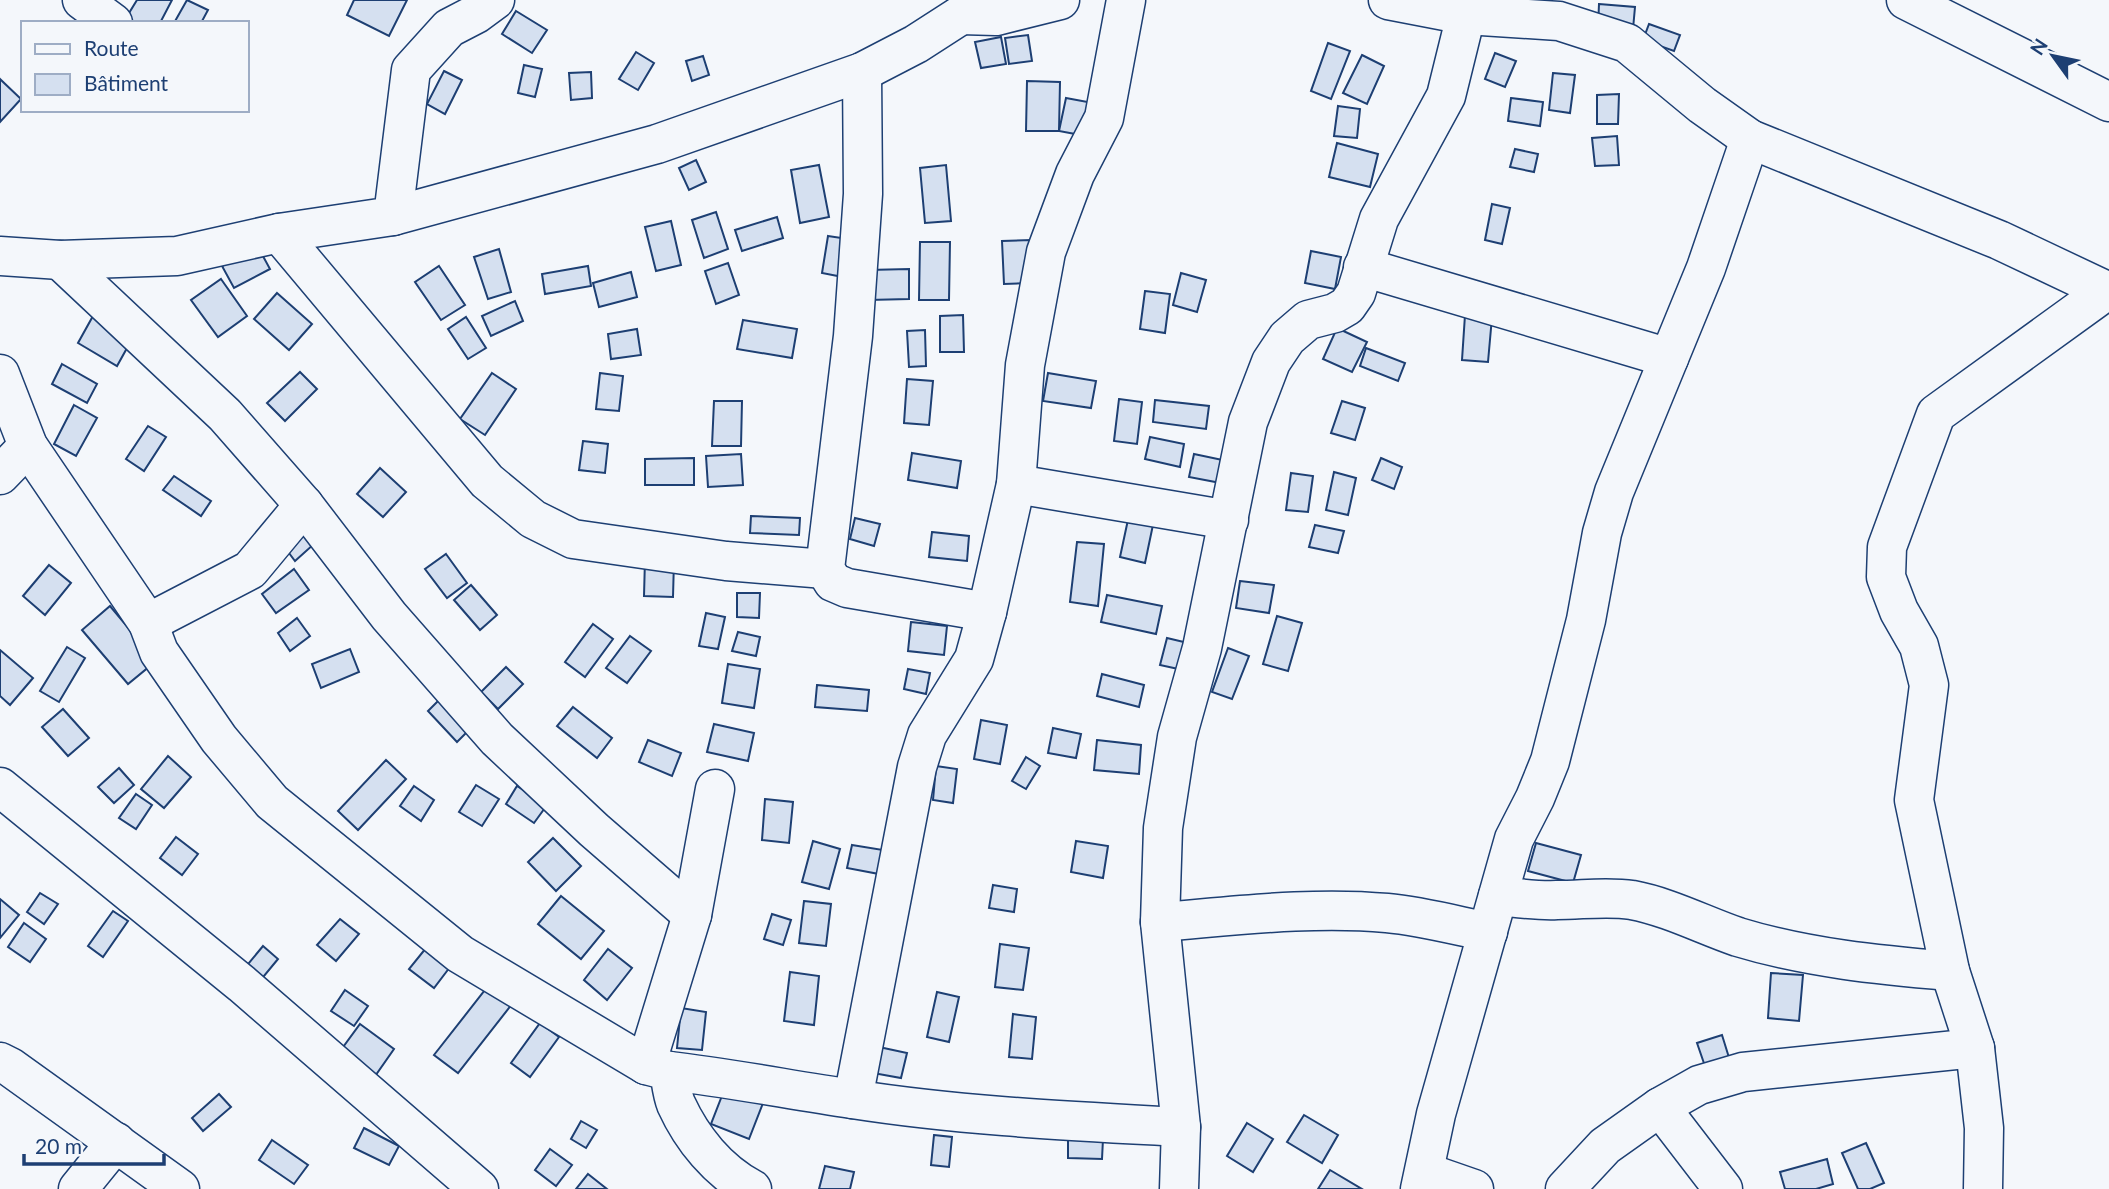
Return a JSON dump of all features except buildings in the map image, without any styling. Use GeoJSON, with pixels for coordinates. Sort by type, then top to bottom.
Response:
{"type":"FeatureCollection","features":[{"type":"Feature","properties":{"kind":"street"},"geometry":{"type":"LineString","coordinates":[[82,0],[110,21]]}},
{"type":"Feature","properties":{"kind":"street"},"geometry":{"type":"LineString","coordinates":[[0,257],[60,260],[177,256],[278,233],[393,216],[657,144],[862,72],[916,44],[968,7],[996,16],[1060,0]]}},
{"type":"Feature","properties":{"kind":"street"},"geometry":{"type":"LineString","coordinates":[[853,1099],[917,767],[927,735],[974,659],[987,612],[1016,484],[1025,365],[1046,252],[1075,174],[1104,118],[1126,0]]}},
{"type":"Feature","properties":{"kind":"street"},"geometry":{"type":"LineString","coordinates":[[1906,0],[2109,102]]}},
{"type":"Feature","properties":{"kind":"street"},"geometry":{"type":"LineString","coordinates":[[1399,1],[1466,15],[1559,21],[1627,43],[1702,105],[1750,139],[1999,240],[2108,291],[1937,414],[1887,547],[1886,578],[1899,611],[1919,646],[1929,685],[1914,800],[1950,971],[1975,1048],[1984,1128],[1983,1189]]}},
{"type":"Feature","properties":{"kind":"street"},"geometry":{"type":"LineString","coordinates":[[393,216],[411,70],[449,27],[474,5]]}},
{"type":"Feature","properties":{"kind":"street"},"geometry":{"type":"LineString","coordinates":[[1179,1189],[1181,1127],[1160,922],[1163,828],[1177,737],[1202,648],[1248,422],[1271,362],[1287,338],[1308,320],[1335,313],[1347,306],[1356,293],[1379,219],[1446,96],[1466,15]]}},
{"type":"Feature","properties":{"kind":"street"},"geometry":{"type":"LineString","coordinates":[[862,72],[863,194],[853,336],[825,569],[833,582],[847,589],[987,612]]}},
{"type":"Feature","properties":{"kind":"street"},"geometry":{"type":"LineString","coordinates":[[1474,1189],[1423,1181],[1436,1114],[1514,839],[1550,761],[1586,620],[1602,533],[1614,492],[1706,268],[1750,139]]}},
{"type":"Feature","properties":{"kind":"street"},"geometry":{"type":"LineString","coordinates":[[278,233],[486,481],[533,519],[573,538],[726,561],[825,569]]}},
{"type":"Feature","properties":{"kind":"street"},"geometry":{"type":"LineString","coordinates":[[60,260],[225,415],[304,505],[389,616],[496,738],[594,830],[692,915]]}},
{"type":"Feature","properties":{"kind":"street"},"geometry":{"type":"LineString","coordinates":[[1363,267],[1669,358]]}},
{"type":"Feature","properties":{"kind":"street"},"geometry":{"type":"LineString","coordinates":[[0,374],[28,446],[148,623],[159,652],[219,739],[272,802],[460,954],[657,1068],[741,1079],[853,1099],[1022,1119],[1181,1127]]}},
{"type":"Feature","properties":{"kind":"street"},"geometry":{"type":"LineString","coordinates":[[0,475],[28,446]]}},
{"type":"Feature","properties":{"kind":"street"},"geometry":{"type":"LineString","coordinates":[[1016,484],[1229,520]]}},
{"type":"Feature","properties":{"kind":"street"},"geometry":{"type":"LineString","coordinates":[[148,623],[250,570],[304,505]]}},
{"type":"Feature","properties":{"kind":"street"},"geometry":{"type":"LineString","coordinates":[[0,787],[242,984],[479,1189]]}},
{"type":"Feature","properties":{"kind":"street"},"geometry":{"type":"LineString","coordinates":[[715,789],[692,915],[657,1068],[696,1139],[714,1161],[737,1181],[752,1189]]}},
{"type":"Feature","properties":{"kind":"street"},"geometry":{"type":"LineString","coordinates":[[1160,922],[1284,913],[1377,912],[1407,916],[1493,914],[1539,900],[1605,898],[1632,900],[1740,937],[1794,950],[1872,965],[1950,971]]}},
{"type":"Feature","properties":{"kind":"street"},"geometry":{"type":"LineString","coordinates":[[1565,1189],[1605,1146],[1660,1107],[1699,1085],[1743,1072],[1975,1048]]}},
{"type":"Feature","properties":{"kind":"street"},"geometry":{"type":"LineString","coordinates":[[0,1062],[180,1189]]}},
{"type":"Feature","properties":{"kind":"street"},"geometry":{"type":"LineString","coordinates":[[1660,1107],[1723,1189]]}},
{"type":"Feature","properties":{"kind":"street"},"geometry":{"type":"LineString","coordinates":[[78,1189],[116,1142]]}}]}
